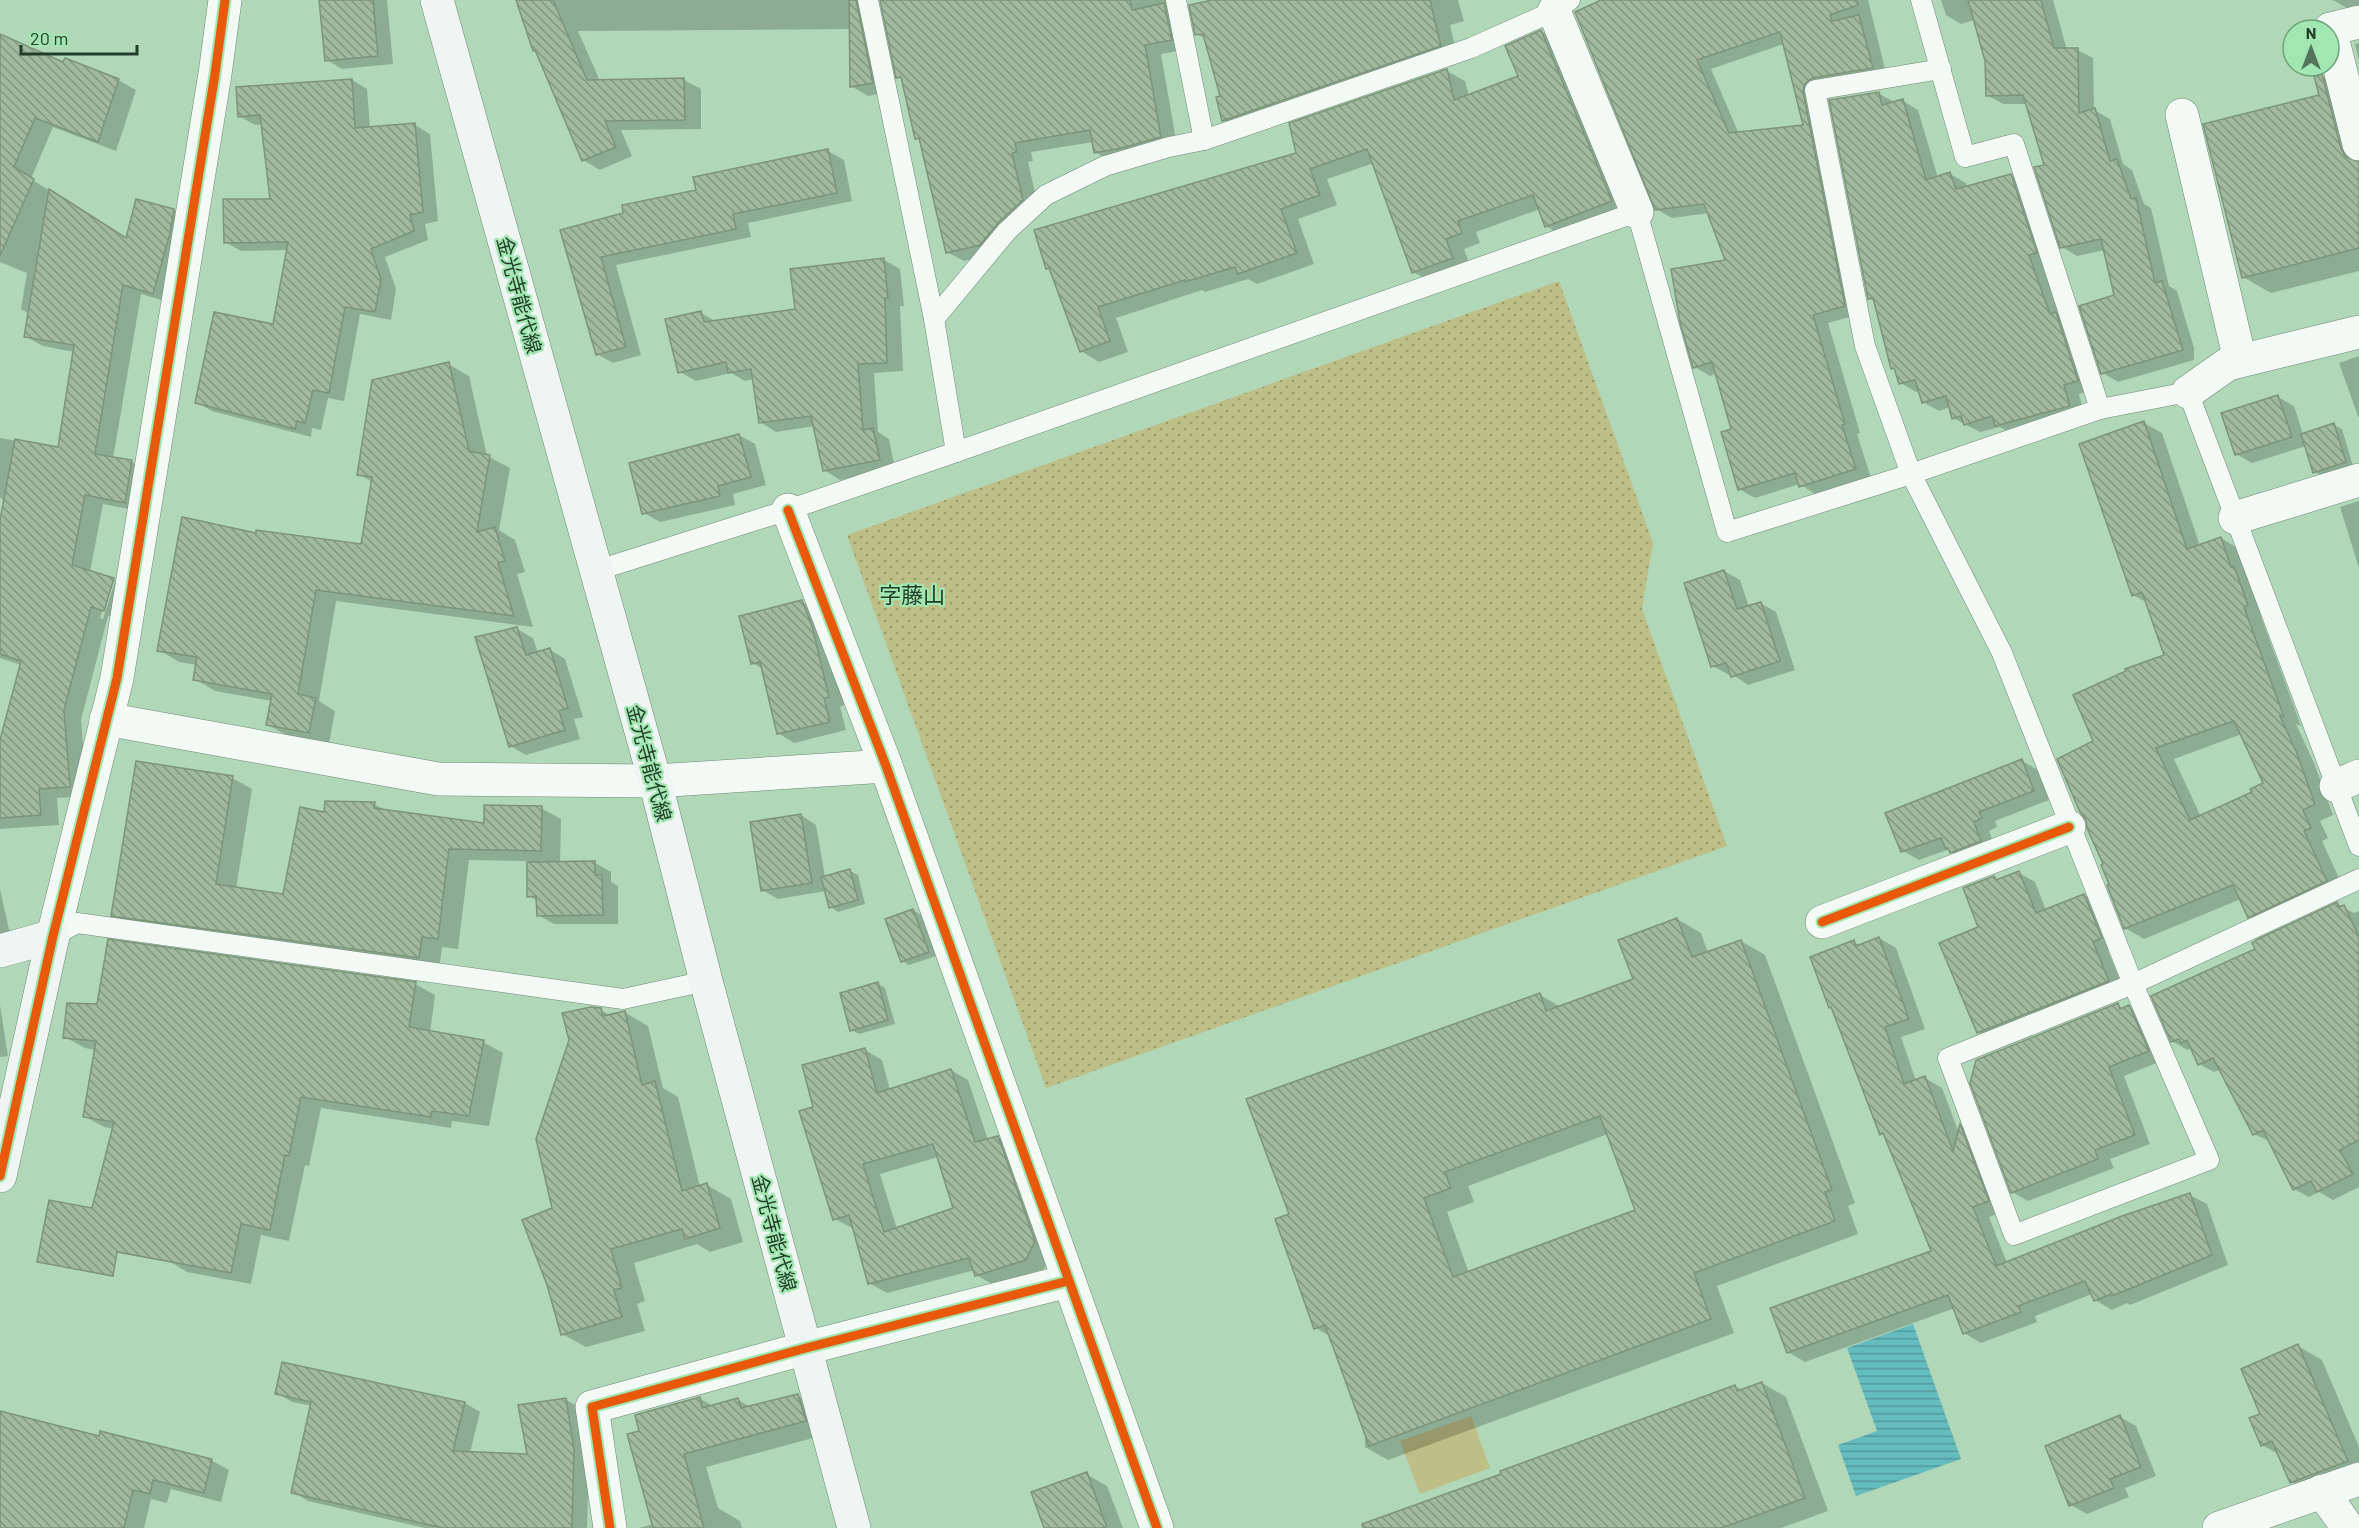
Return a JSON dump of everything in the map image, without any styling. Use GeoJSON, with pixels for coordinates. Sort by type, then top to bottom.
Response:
{"type":"FeatureCollection","features":[{"type":"Feature","properties":{"kind":"main road","name":"金光寺能代線"},"geometry":{"type":"LineString","coordinates":[[437,0],[655,781],[706,981],[854,1528]]}},
{"type":"Feature","properties":{"kind":"main road"},"geometry":{"type":"LineString","coordinates":[[0,951],[53,936],[0,1176]]}},
{"type":"Feature","properties":{"kind":"street"},"geometry":{"type":"LineString","coordinates":[[53,936],[117,678],[225,0]]}},
{"type":"Feature","properties":{"kind":"street"},"geometry":{"type":"LineString","coordinates":[[1562,5],[1637,212]]}},
{"type":"Feature","properties":{"kind":"street"},"geometry":{"type":"LineString","coordinates":[[2358,136],[2330,29],[2359,22]]}},
{"type":"Feature","properties":{"kind":"street"},"geometry":{"type":"LineString","coordinates":[[2182,115],[2240,360]]}},
{"type":"Feature","properties":{"kind":"street"},"geometry":{"type":"LineString","coordinates":[[2188,392],[2228,364],[2359,332]]}},
{"type":"Feature","properties":{"kind":"street"},"geometry":{"type":"LineString","coordinates":[[2235,518],[2359,480]]}},
{"type":"Feature","properties":{"kind":"street"},"geometry":{"type":"LineString","coordinates":[[788,510],[886,766],[1157,1528]]}},
{"type":"Feature","properties":{"kind":"street"},"geometry":{"type":"LineString","coordinates":[[106,719],[438,779],[655,781],[886,766]]}},
{"type":"Feature","properties":{"kind":"street"},"geometry":{"type":"LineString","coordinates":[[1822,922],[2070,827]]}},
{"type":"Feature","properties":{"kind":"street"},"geometry":{"type":"LineString","coordinates":[[610,1528],[592,1407],[806,1348],[1068,1281]]}},
{"type":"Feature","properties":{"kind":"street"},"geometry":{"type":"LineString","coordinates":[[2219,1528],[2359,1479]]}},
{"type":"Feature","properties":{"kind":"street"},"geometry":{"type":"LineString","coordinates":[[2322,1491],[2348,1528]]}},
{"type":"Feature","properties":{"kind":"lane"},"geometry":{"type":"LineString","coordinates":[[867,0],[934,319],[956,452]]}},
{"type":"Feature","properties":{"kind":"lane"},"geometry":{"type":"LineString","coordinates":[[1176,0],[1204,140]]}},
{"type":"Feature","properties":{"kind":"lane"},"geometry":{"type":"LineString","coordinates":[[1921,0],[1965,157],[2014,144],[2100,409]]}},
{"type":"Feature","properties":{"kind":"lane"},"geometry":{"type":"LineString","coordinates":[[934,319],[1007,231],[1046,195],[1105,166],[1169,147],[1204,140],[1471,48],[1562,5]]}},
{"type":"Feature","properties":{"kind":"lane"},"geometry":{"type":"LineString","coordinates":[[1941,69],[1815,90],[1865,346],[1911,474],[2002,653],[2133,984],[2209,1160],[2014,1235],[1948,1058],[2133,984],[2359,879]]}},
{"type":"Feature","properties":{"kind":"lane"},"geometry":{"type":"LineString","coordinates":[[595,571],[788,510],[1637,212],[1727,532],[1911,474],[2100,409],[2188,392],[2235,518],[2348,781],[2359,846]]}},
{"type":"Feature","properties":{"kind":"lane"},"geometry":{"type":"LineString","coordinates":[[53,936],[77,923],[623,999],[706,981]]}},
{"type":"Feature","properties":{"kind":"green space"},"geometry":{"type":"Polygon","coordinates":[[[1559,281],[1653,543],[1642,609],[1727,846],[1046,1088],[847,535],[1559,281]]]}},
{"type":"Feature","properties":{"kind":"green space"},"geometry":{"type":"Polygon","coordinates":[[[1471,1416],[1490,1468],[1420,1494],[1400,1441],[1471,1416]]]}},
{"type":"Feature","properties":{"kind":"water"},"geometry":{"type":"Polygon","coordinates":[[[1913,1324],[1961,1459],[1856,1496],[1838,1445],[1877,1431],[1847,1348],[1913,1324]]]}},
{"type":"Feature","properties":{"kind":"building"},"geometry":{"type":"Polygon","coordinates":[[[319,0],[373,0],[378,56],[325,61],[319,0]]]}},
{"type":"Feature","properties":{"kind":"building"},"geometry":{"type":"Polygon","coordinates":[[[516,0],[553,0],[587,80],[684,78],[685,120],[605,121],[616,147],[582,161],[535,50],[533,51],[516,0]]]}},
{"type":"Feature","properties":{"kind":"building"},"geometry":{"type":"Polygon","coordinates":[[[849,0],[856,0],[873,83],[850,87],[849,0]]]}},
{"type":"Feature","properties":{"kind":"building"},"geometry":{"type":"Polygon","coordinates":[[[880,0],[1130,0],[1132,10],[1164,3],[1172,40],[1145,45],[1161,137],[1094,153],[1090,130],[1015,143],[1017,152],[1012,153],[1023,200],[999,222],[980,245],[946,253],[919,138],[915,139],[901,77],[896,78],[880,0]]]}},
{"type":"Feature","properties":{"kind":"building"},"geometry":{"type":"Polygon","coordinates":[[[1212,0],[1430,0],[1441,46],[1222,121],[1216,97],[1220,96],[1203,34],[1195,35],[1189,5],[1212,0]]]}},
{"type":"Feature","properties":{"kind":"building"},"geometry":{"type":"Polygon","coordinates":[[[1601,0],[1857,0],[1858,5],[1830,15],[1832,21],[1859,15],[1873,68],[1812,78],[1804,85],[1803,92],[1845,306],[1813,315],[1856,469],[1799,487],[1795,473],[1738,490],[1721,432],[1731,429],[1712,362],[1693,368],[1680,322],[1671,269],[1725,260],[1704,204],[1655,210],[1575,12],[1601,0]],[[1780,32],[1697,60],[1729,133],[1803,125],[1780,32]]]}},
{"type":"Feature","properties":{"kind":"building"},"geometry":{"type":"Polygon","coordinates":[[[1968,0],[2041,0],[2054,48],[2078,48],[2079,113],[2095,108],[2110,161],[2117,159],[2131,199],[2136,198],[2155,283],[2162,281],[2183,350],[2101,374],[2079,306],[2114,295],[2101,239],[2060,248],[2034,167],[2044,165],[2023,95],[1986,96],[1985,61],[1968,0]]]}},
{"type":"Feature","properties":{"kind":"building"},"geometry":{"type":"Polygon","coordinates":[[[1541,30],[1612,201],[1545,227],[1533,195],[1458,221],[1462,233],[1446,239],[1453,258],[1412,273],[1367,149],[1310,169],[1320,195],[1281,209],[1297,253],[1238,274],[1235,267],[1098,307],[1110,341],[1080,352],[1049,268],[1046,269],[1034,230],[1296,153],[1289,123],[1447,69],[1454,100],[1518,76],[1505,46],[1541,30]]]}},
{"type":"Feature","properties":{"kind":"building"},"geometry":{"type":"Polygon","coordinates":[[[0,34],[63,62],[65,58],[119,79],[98,142],[35,118],[14,167],[34,179],[0,256],[0,34]]]}},
{"type":"Feature","properties":{"kind":"building"},"geometry":{"type":"Polygon","coordinates":[[[2315,78],[2323,78],[2341,149],[2346,157],[2359,162],[2359,248],[2242,278],[2203,124],[2319,95],[2315,78]]]}},
{"type":"Feature","properties":{"kind":"building"},"geometry":{"type":"Polygon","coordinates":[[[352,79],[355,128],[415,123],[423,212],[410,215],[414,231],[371,249],[381,280],[375,312],[345,307],[329,393],[313,390],[305,423],[297,421],[295,429],[195,403],[214,312],[273,324],[288,242],[224,243],[223,199],[270,199],[260,115],[238,117],[236,87],[352,79]]]}},
{"type":"Feature","properties":{"kind":"building"},"geometry":{"type":"Polygon","coordinates":[[[1879,92],[1882,105],[1903,99],[1926,180],[1950,172],[1956,189],[2011,174],[2037,253],[2029,255],[2050,314],[2056,312],[2078,381],[2064,385],[2070,406],[1995,426],[1992,416],[1964,425],[1961,416],[1952,419],[1946,396],[1922,403],[1915,380],[1899,384],[1894,368],[1891,369],[1873,298],[1868,299],[1829,100],[1879,92]]]}},
{"type":"Feature","properties":{"kind":"building"},"geometry":{"type":"Polygon","coordinates":[[[828,149],[837,193],[733,214],[736,229],[601,257],[626,347],[596,355],[560,230],[623,213],[622,205],[696,190],[693,177],[828,149]]]}},
{"type":"Feature","properties":{"kind":"building"},"geometry":{"type":"Polygon","coordinates":[[[49,189],[126,238],[136,199],[174,209],[170,233],[153,294],[123,285],[95,454],[132,460],[125,503],[85,495],[72,565],[114,578],[104,611],[91,607],[64,710],[70,787],[39,789],[41,815],[0,818],[0,740],[21,661],[0,654],[0,520],[15,439],[58,447],[74,345],[24,337],[49,189]]]}},
{"type":"Feature","properties":{"kind":"building"},"geometry":{"type":"Polygon","coordinates":[[[884,258],[888,298],[885,298],[887,363],[858,364],[863,430],[873,428],[880,460],[823,471],[811,416],[759,423],[751,369],[728,373],[726,362],[678,373],[665,319],[701,311],[704,322],[795,309],[790,269],[884,258]]]}},
{"type":"Feature","properties":{"kind":"building"},"geometry":{"type":"Polygon","coordinates":[[[449,362],[469,451],[490,455],[477,532],[495,527],[505,561],[498,563],[514,616],[316,590],[298,694],[316,698],[309,733],[266,725],[272,694],[193,680],[197,657],[157,651],[182,517],[256,533],[256,530],[361,544],[372,477],[357,475],[372,380],[449,362]]]}},
{"type":"Feature","properties":{"kind":"building"},"geometry":{"type":"Polygon","coordinates":[[[2278,395],[2292,437],[2235,455],[2221,413],[2278,395]]]}},
{"type":"Feature","properties":{"kind":"building"},"geometry":{"type":"Polygon","coordinates":[[[2144,421],[2187,549],[2221,537],[2248,605],[2244,607],[2284,717],[2280,716],[2296,751],[2315,804],[2303,810],[2311,828],[2304,831],[2327,881],[2248,918],[2233,885],[2124,929],[2086,820],[2080,812],[2057,759],[2093,741],[2073,695],[2126,671],[2125,669],[2164,655],[2142,592],[2132,596],[2079,444],[2144,421]],[[2234,721],[2156,748],[2190,820],[2252,792],[2250,789],[2263,783],[2234,721]]]}},
{"type":"Feature","properties":{"kind":"building"},"geometry":{"type":"Polygon","coordinates":[[[2334,423],[2346,462],[2313,473],[2301,434],[2334,423]]]}},
{"type":"Feature","properties":{"kind":"building"},"geometry":{"type":"Polygon","coordinates":[[[739,434],[751,477],[718,486],[720,496],[642,514],[629,463],[739,434]]]}},
{"type":"Feature","properties":{"kind":"building"},"geometry":{"type":"Polygon","coordinates":[[[1724,570],[1737,609],[1761,602],[1780,661],[1731,677],[1726,663],[1711,667],[1684,583],[1724,570]]]}},
{"type":"Feature","properties":{"kind":"building"},"geometry":{"type":"Polygon","coordinates":[[[802,600],[812,626],[829,697],[824,698],[830,722],[777,734],[760,662],[751,664],[739,616],[802,600]]]}},
{"type":"Feature","properties":{"kind":"building"},"geometry":{"type":"Polygon","coordinates":[[[517,627],[526,655],[550,648],[568,708],[559,711],[565,730],[509,747],[475,637],[517,627]]]}},
{"type":"Feature","properties":{"kind":"building"},"geometry":{"type":"Polygon","coordinates":[[[2022,759],[2034,791],[1979,812],[1982,818],[1974,822],[1981,841],[1950,853],[1941,838],[1901,852],[1885,813],[2022,759]]]}},
{"type":"Feature","properties":{"kind":"building"},"geometry":{"type":"Polygon","coordinates":[[[136,761],[233,776],[216,884],[283,894],[300,807],[324,812],[325,801],[375,802],[374,808],[484,823],[484,805],[542,806],[541,851],[449,849],[438,939],[422,937],[419,958],[111,916],[136,761]]]}},
{"type":"Feature","properties":{"kind":"building"},"geometry":{"type":"Polygon","coordinates":[[[801,814],[812,883],[761,891],[750,822],[801,814]]]}},
{"type":"Feature","properties":{"kind":"building"},"geometry":{"type":"Polygon","coordinates":[[[595,861],[595,875],[602,875],[603,915],[537,916],[536,896],[527,897],[527,862],[595,861]]]}},
{"type":"Feature","properties":{"kind":"building"},"geometry":{"type":"Polygon","coordinates":[[[850,869],[858,900],[829,908],[821,877],[850,869]]]}},
{"type":"Feature","properties":{"kind":"building"},"geometry":{"type":"Polygon","coordinates":[[[2019,871],[2036,913],[2084,894],[2102,938],[2093,942],[2109,981],[1977,1033],[1939,943],[1978,927],[1963,888],[1994,876],[1996,880],[2019,871]]]}},
{"type":"Feature","properties":{"kind":"building"},"geometry":{"type":"Polygon","coordinates":[[[2337,902],[2339,907],[2344,905],[2359,937],[2359,1140],[2340,1150],[2353,1174],[2317,1192],[2311,1181],[2293,1190],[2263,1130],[2253,1135],[2213,1058],[2198,1065],[2187,1040],[2181,1043],[2179,1039],[2171,1042],[2151,996],[2255,949],[2252,943],[2258,939],[2337,902]]]}},
{"type":"Feature","properties":{"kind":"building"},"geometry":{"type":"Polygon","coordinates":[[[913,909],[929,952],[901,962],[885,919],[913,909]]]}},
{"type":"Feature","properties":{"kind":"building"},"geometry":{"type":"Polygon","coordinates":[[[1677,918],[1692,957],[1741,940],[1832,1190],[1825,1192],[1835,1221],[1694,1273],[1711,1319],[1369,1446],[1325,1325],[1314,1329],[1275,1219],[1289,1214],[1246,1099],[1540,993],[1546,1011],[1633,979],[1618,940],[1677,918]],[[1600,1116],[1445,1172],[1451,1188],[1424,1198],[1453,1277],[1635,1210],[1600,1116]]]}},
{"type":"Feature","properties":{"kind":"building"},"geometry":{"type":"Polygon","coordinates":[[[1879,937],[1909,1019],[1885,1027],[1904,1084],[1925,1076],[1953,1151],[1960,1124],[1989,1201],[1973,1207],[1996,1266],[2122,1216],[2190,1193],[2212,1255],[2112,1296],[2111,1294],[2094,1301],[2085,1281],[2018,1306],[2021,1312],[1963,1334],[1948,1295],[1787,1353],[1770,1308],[1931,1251],[1883,1133],[1880,1135],[1810,957],[1854,940],[1856,946],[1879,937]]]}},
{"type":"Feature","properties":{"kind":"building"},"geometry":{"type":"Polygon","coordinates":[[[108,939],[416,982],[409,1027],[484,1040],[469,1116],[432,1111],[431,1117],[301,1097],[289,1156],[285,1155],[270,1230],[241,1224],[231,1273],[117,1252],[113,1276],[37,1262],[49,1200],[92,1208],[114,1122],[83,1117],[96,1041],[63,1038],[67,1003],[97,1004],[108,939]]]}},
{"type":"Feature","properties":{"kind":"building"},"geometry":{"type":"Polygon","coordinates":[[[878,982],[888,1020],[850,1031],[840,993],[878,982]]]}},
{"type":"Feature","properties":{"kind":"building"},"geometry":{"type":"Polygon","coordinates":[[[2118,1003],[2120,1009],[2129,1005],[2149,1051],[2109,1067],[2135,1135],[2095,1150],[2098,1159],[2011,1193],[1970,1083],[1976,1060],[2118,1003]]]}},
{"type":"Feature","properties":{"kind":"building"},"geometry":{"type":"Polygon","coordinates":[[[591,1007],[601,1008],[603,1016],[625,1011],[642,1085],[655,1081],[682,1191],[707,1183],[720,1228],[685,1239],[682,1229],[611,1249],[622,1288],[614,1290],[622,1317],[561,1335],[547,1285],[522,1220],[552,1208],[536,1139],[569,1040],[562,1013],[591,1007]]]}},
{"type":"Feature","properties":{"kind":"building"},"geometry":{"type":"Polygon","coordinates":[[[865,1048],[877,1093],[951,1069],[975,1142],[998,1136],[1035,1241],[1026,1260],[975,1276],[969,1258],[868,1284],[849,1215],[833,1220],[799,1111],[813,1107],[802,1065],[865,1048]],[[933,1144],[863,1164],[884,1232],[953,1208],[933,1144]]]}},
{"type":"Feature","properties":{"kind":"building"},"geometry":{"type":"Polygon","coordinates":[[[2298,1344],[2348,1461],[2290,1483],[2272,1441],[2261,1446],[2249,1418],[2260,1414],[2241,1369],[2298,1344]]]}},
{"type":"Feature","properties":{"kind":"building"},"geometry":{"type":"Polygon","coordinates":[[[282,1362],[465,1402],[453,1451],[527,1454],[518,1405],[566,1398],[574,1450],[572,1528],[443,1528],[291,1493],[311,1402],[275,1394],[282,1362]]]}},
{"type":"Feature","properties":{"kind":"building"},"geometry":{"type":"Polygon","coordinates":[[[1762,1382],[1805,1498],[1721,1528],[1363,1528],[1362,1524],[1735,1385],[1737,1391],[1762,1382]]]}},
{"type":"Feature","properties":{"kind":"building"},"geometry":{"type":"Polygon","coordinates":[[[798,1394],[806,1421],[684,1454],[704,1528],[653,1528],[627,1434],[639,1431],[635,1415],[700,1397],[702,1408],[738,1398],[741,1408],[798,1394]]]}},
{"type":"Feature","properties":{"kind":"building"},"geometry":{"type":"Polygon","coordinates":[[[0,1411],[99,1436],[100,1431],[212,1459],[204,1493],[153,1480],[150,1494],[133,1490],[124,1528],[0,1528],[0,1411]]]}},
{"type":"Feature","properties":{"kind":"building"},"geometry":{"type":"Polygon","coordinates":[[[2120,1415],[2141,1467],[2110,1479],[2114,1488],[2069,1506],[2045,1446],[2120,1415]]]}},
{"type":"Feature","properties":{"kind":"building"},"geometry":{"type":"Polygon","coordinates":[[[1087,1472],[1107,1528],[1044,1528],[1031,1492],[1087,1472]]]}},
{"type":"Feature","properties":{"kind":"cycle path"},"geometry":{"type":"LineString","coordinates":[[0,1176],[53,936],[117,678],[225,0]]}},
{"type":"Feature","properties":{"kind":"cycle path"},"geometry":{"type":"LineString","coordinates":[[788,510],[886,766],[1157,1528]]}},
{"type":"Feature","properties":{"kind":"cycle path"},"geometry":{"type":"LineString","coordinates":[[1822,922],[2069,827]]}},
{"type":"Feature","properties":{"kind":"cycle path"},"geometry":{"type":"LineString","coordinates":[[610,1528],[592,1407],[806,1348],[1068,1281]]}},
{"type":"Feature","properties":{"kind":"district","name":"字藤山"},"geometry":{"type":"Point","coordinates":[912,595]}}]}
